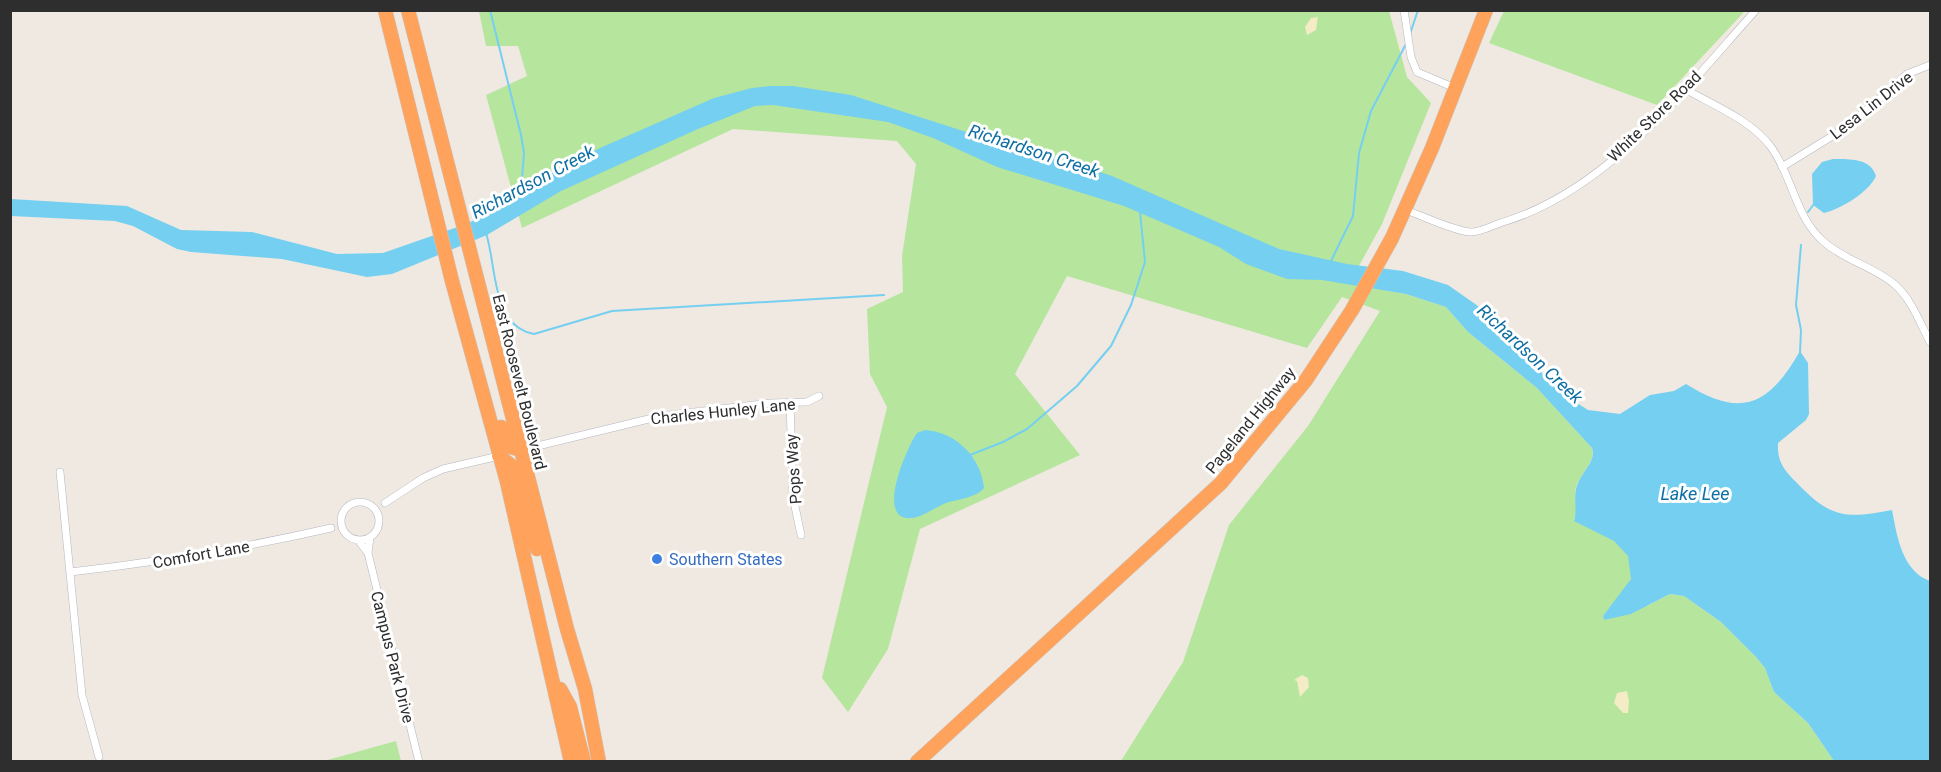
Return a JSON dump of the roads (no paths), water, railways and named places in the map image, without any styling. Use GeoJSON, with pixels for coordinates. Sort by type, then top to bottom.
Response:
{"type":"FeatureCollection","features":[{"type":"Feature","properties":{"kind":"highway"},"geometry":{"type":"LineString","coordinates":[[385,10],[452,281],[499,456],[572,762]]}},
{"type":"Feature","properties":{"kind":"highway"},"geometry":{"type":"LineString","coordinates":[[403,10],[412,26]]}},
{"type":"Feature","properties":{"kind":"highway","name":"East Roosevelt Boulevard"},"geometry":{"type":"LineString","coordinates":[[408,10],[558,595],[585,689],[599,762]]}},
{"type":"Feature","properties":{"kind":"highway","name":"Pageland Highway"},"geometry":{"type":"LineString","coordinates":[[917,762],[1221,483],[1306,380],[1352,310],[1392,238],[1486,10]]}},
{"type":"Feature","properties":{"kind":"highway"},"geometry":{"type":"LineString","coordinates":[[466,329],[483,368],[506,444],[512,449],[521,450]]}},
{"type":"Feature","properties":{"kind":"highway"},"geometry":{"type":"LineString","coordinates":[[499,456],[513,467],[537,548],[558,595]]}},
{"type":"Feature","properties":{"kind":"highway"},"geometry":{"type":"LineString","coordinates":[[553,677],[570,708],[584,762]]}},
{"type":"Feature","properties":{"kind":"street"},"geometry":{"type":"LineString","coordinates":[[1404,10],[1411,57],[1417,72],[1455,88]]}},
{"type":"Feature","properties":{"kind":"street","name":"White Store Road"},"geometry":{"type":"LineString","coordinates":[[1405,210],[1471,232],[1525,216],[1601,168],[1628,145],[1685,89],[1756,10]]}},
{"type":"Feature","properties":{"kind":"street","name":"Lesa Lin Drive"},"geometry":{"type":"LineString","coordinates":[[1782,167],[1847,127],[1907,74],[1930,65]]}},
{"type":"Feature","properties":{"kind":"street"},"geometry":{"type":"LineString","coordinates":[[1685,89],[1754,130],[1770,147],[1782,167],[1802,215],[1824,243],[1895,284],[1909,303],[1930,342]]}},
{"type":"Feature","properties":{"kind":"street","name":"Charles Hunley Lane"},"geometry":{"type":"LineString","coordinates":[[521,450],[661,416],[807,402],[819,396]]}},
{"type":"Feature","properties":{"kind":"street","name":"Pops Way"},"geometry":{"type":"LineString","coordinates":[[790,402],[793,497],[801,535]]}},
{"type":"Feature","properties":{"kind":"street"},"geometry":{"type":"LineString","coordinates":[[358,540],[370,537],[378,527],[378,514],[385,503],[423,478],[443,469],[499,456]]}},
{"type":"Feature","properties":{"kind":"street"},"geometry":{"type":"LineString","coordinates":[[60,472],[82,695],[99,757]]}},
{"type":"Feature","properties":{"kind":"street"},"geometry":{"type":"LineString","coordinates":[[331,528],[352,503],[358,501],[370,504],[385,503]]}},
{"type":"Feature","properties":{"kind":"street"},"geometry":{"type":"LineString","coordinates":[[370,504],[378,514]]}},
{"type":"Feature","properties":{"kind":"street"},"geometry":{"type":"LineString","coordinates":[[341,515],[343,530]]}},
{"type":"Feature","properties":{"kind":"street","name":"Comfort Lane"},"geometry":{"type":"LineString","coordinates":[[70,572],[238,549],[331,528],[343,530],[347,535],[358,540]]}},
{"type":"Feature","properties":{"kind":"street","name":"Campus Park Drive"},"geometry":{"type":"LineString","coordinates":[[370,537],[368,553],[419,762]]}},
{"type":"Feature","properties":{"kind":"street","name":"Campus Park Drive"},"geometry":{"type":"LineString","coordinates":[[358,540],[368,553]]}},
{"type":"Feature","properties":{"kind":"water","name":"Lake Lee"},"geometry":{"type":"Polygon","coordinates":[[[793,86],[851,95],[1112,176],[1279,249],[1347,264],[1403,271],[1448,285],[1478,306],[1561,393],[1588,410],[1620,414],[1650,395],[1674,391],[1686,384],[1723,401],[1739,403],[1752,401],[1777,384],[1800,351],[1808,363],[1809,414],[1806,420],[1778,443],[1782,465],[1809,495],[1829,509],[1850,515],[1892,510],[1902,552],[1913,569],[1930,581],[1930,761],[1834,761],[1808,723],[1774,692],[1765,668],[1755,656],[1721,622],[1684,596],[1670,594],[1631,614],[1604,620],[1603,616],[1631,579],[1628,556],[1614,541],[1574,521],[1576,488],[1591,461],[1592,448],[1537,388],[1468,332],[1446,307],[1406,294],[1322,280],[1287,279],[1246,264],[1219,247],[1124,206],[997,167],[933,138],[888,122],[773,105],[755,106],[698,129],[561,191],[487,235],[392,274],[367,277],[282,259],[177,249],[133,226],[115,221],[11,216],[11,199],[127,206],[181,230],[252,232],[337,254],[383,253],[469,223],[538,179],[600,148],[714,98],[752,88],[793,86]]]}},
{"type":"Feature","properties":{"kind":"water"},"geometry":{"type":"Polygon","coordinates":[[[1833,159],[1859,161],[1869,166],[1876,176],[1854,199],[1824,213],[1813,205],[1812,174],[1822,162],[1833,159]]]}},
{"type":"Feature","properties":{"kind":"water"},"geometry":{"type":"Polygon","coordinates":[[[925,430],[947,436],[965,448],[978,466],[984,488],[972,496],[946,503],[925,514],[912,518],[901,516],[895,508],[896,482],[912,441],[917,433],[925,430]]]}},
{"type":"Feature","properties":{"kind":"waterway","name":"Richardson Creek"},"geometry":{"type":"LineString","coordinates":[[490,10],[521,135],[524,153],[521,191]]}},
{"type":"Feature","properties":{"kind":"waterway"},"geometry":{"type":"LineString","coordinates":[[1410,34],[1418,10]]}},
{"type":"Feature","properties":{"kind":"waterway"},"geometry":{"type":"LineString","coordinates":[[1330,263],[1353,216],[1359,153],[1371,111],[1407,42]]}},
{"type":"Feature","properties":{"kind":"waterway"},"geometry":{"type":"LineString","coordinates":[[1808,212],[1814,204]]}},
{"type":"Feature","properties":{"kind":"waterway"},"geometry":{"type":"LineString","coordinates":[[970,455],[1003,442],[1027,429],[1077,386],[1111,346],[1131,305],[1145,262],[1140,212]]}},
{"type":"Feature","properties":{"kind":"waterway"},"geometry":{"type":"LineString","coordinates":[[486,233],[503,307],[510,320],[520,329],[534,334],[612,311],[884,295]]}},
{"type":"Feature","properties":{"kind":"waterway"},"geometry":{"type":"LineString","coordinates":[[1800,353],[1801,330],[1796,305],[1801,245]]}},
{"type":"Feature","properties":{"kind":"place","name":"Southern States"},"geometry":{"type":"Point","coordinates":[657,559]}}]}
